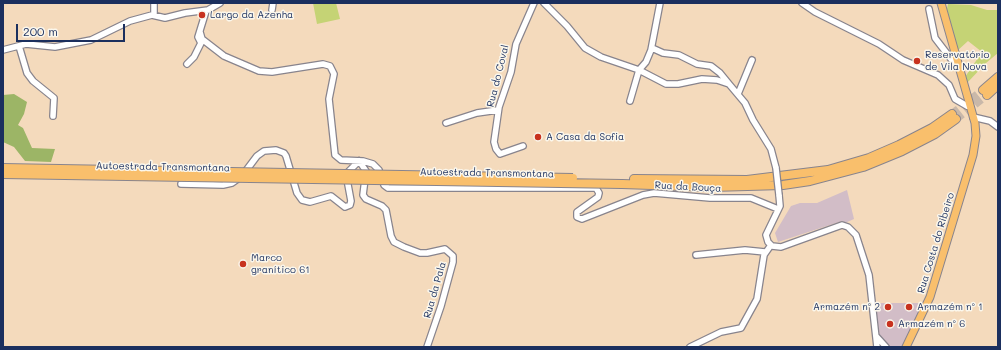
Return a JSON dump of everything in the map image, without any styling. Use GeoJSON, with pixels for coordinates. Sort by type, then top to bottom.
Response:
{"type":"FeatureCollection","features":[{"type":"Feature","properties":{"kind":"highway"},"geometry":{"type":"LineString","coordinates":[[998,77],[985,92],[998,85]]}},
{"type":"Feature","properties":{"kind":"highway","name":"Autoestrada Transmontana"},"geometry":{"type":"LineString","coordinates":[[3,174],[622,182],[746,180],[828,170],[868,158],[899,145],[954,116]]}},
{"type":"Feature","properties":{"kind":"highway","name":"Autoestrada Transmontana"},"geometry":{"type":"LineString","coordinates":[[3,168],[622,182]]}},
{"type":"Feature","properties":{"kind":"main road","name":"Rua Costa do Ribeiro"},"geometry":{"type":"LineString","coordinates":[[906,347],[930,297],[973,155],[975,141],[975,122],[966,101],[965,91],[941,3]]}},
{"type":"Feature","properties":{"kind":"street"},"geometry":{"type":"LineString","coordinates":[[154,3],[154,15]]}},
{"type":"Feature","properties":{"kind":"street"},"geometry":{"type":"LineString","coordinates":[[3,50],[35,44],[54,47],[91,40],[121,24],[154,15],[165,18],[183,13],[206,11],[220,3]]}},
{"type":"Feature","properties":{"kind":"street"},"geometry":{"type":"LineString","coordinates":[[272,10],[273,3]]}},
{"type":"Feature","properties":{"kind":"street","name":"Rua do Coval"},"geometry":{"type":"LineString","coordinates":[[523,146],[505,154],[498,153],[494,142],[498,110],[511,72],[517,39],[534,3]]}},
{"type":"Feature","properties":{"kind":"street"},"geometry":{"type":"LineString","coordinates":[[630,101],[639,70],[646,62],[652,48],[660,3]]}},
{"type":"Feature","properties":{"kind":"street"},"geometry":{"type":"LineString","coordinates":[[802,3],[815,12],[879,44],[908,62],[938,75],[950,87],[955,99],[966,101]]}},
{"type":"Feature","properties":{"kind":"street"},"geometry":{"type":"LineString","coordinates":[[547,4],[588,50],[607,60],[639,70],[666,84],[678,84],[702,79],[717,80],[729,84]]}},
{"type":"Feature","properties":{"kind":"street"},"geometry":{"type":"LineString","coordinates":[[929,9],[935,38],[958,68]]}},
{"type":"Feature","properties":{"kind":"street"},"geometry":{"type":"LineString","coordinates":[[187,64],[194,57],[201,43],[198,38],[206,11]]}},
{"type":"Feature","properties":{"kind":"street"},"geometry":{"type":"LineString","coordinates":[[200,32],[202,40],[224,56],[259,71],[272,72],[328,65],[334,74],[329,99],[335,155],[341,160],[359,161]]}},
{"type":"Feature","properties":{"kind":"street"},"geometry":{"type":"LineString","coordinates":[[19,46],[27,73],[33,81],[54,98],[53,116]]}},
{"type":"Feature","properties":{"kind":"street"},"geometry":{"type":"LineString","coordinates":[[652,48],[663,53],[679,55],[697,64],[710,66],[720,73],[738,94],[773,151],[779,195],[778,209],[766,235],[770,245],[781,247],[844,225],[848,227],[857,238],[867,269],[877,347]]}},
{"type":"Feature","properties":{"kind":"street"},"geometry":{"type":"LineString","coordinates":[[738,94],[752,60]]}},
{"type":"Feature","properties":{"kind":"street"},"geometry":{"type":"LineString","coordinates":[[446,123],[474,114],[498,110]]}},
{"type":"Feature","properties":{"kind":"street"},"geometry":{"type":"LineString","coordinates":[[975,122],[987,121],[998,127]]}},
{"type":"Feature","properties":{"kind":"street"},"geometry":{"type":"LineString","coordinates":[[180,184],[217,185],[232,183],[238,180],[260,154],[268,150],[276,150],[284,153],[286,156],[297,192],[302,200],[310,202],[332,196],[345,208],[350,205],[351,201],[346,174],[359,161]]}},
{"type":"Feature","properties":{"kind":"street","name":"Rua da Bouça"},"geometry":{"type":"LineString","coordinates":[[359,161],[370,162],[375,165],[385,186],[392,189],[589,187],[597,189],[599,196],[578,211],[577,216],[580,219],[652,193],[710,198],[750,198],[778,209]]}},
{"type":"Feature","properties":{"kind":"street","name":"Rua da Pala"},"geometry":{"type":"LineString","coordinates":[[359,161],[366,171],[363,195],[366,199],[386,210],[390,236],[394,242],[402,247],[419,252],[427,253],[445,250],[450,252],[453,256],[454,260],[427,347]]}},
{"type":"Feature","properties":{"kind":"street"},"geometry":{"type":"LineString","coordinates":[[690,347],[721,332],[741,328],[757,299],[765,252],[770,245]]}},
{"type":"Feature","properties":{"kind":"street"},"geometry":{"type":"LineString","coordinates":[[696,255],[745,250],[765,252]]}},
{"type":"Feature","properties":{"kind":"street"},"geometry":{"type":"LineString","coordinates":[[876,335],[886,347]]}},
{"type":"Feature","properties":{"kind":"shaded area"},"geometry":{"type":"Polygon","coordinates":[[[847,190],[854,219],[845,223],[842,221],[778,242],[775,233],[791,206],[800,203],[817,203],[847,190]]]}},
{"type":"Feature","properties":{"kind":"shaded area"},"geometry":{"type":"Polygon","coordinates":[[[874,303],[926,303],[903,347],[891,347],[884,343],[878,335],[874,303]]]}},
{"type":"Feature","properties":{"kind":"green space"},"geometry":{"type":"Polygon","coordinates":[[[313,3],[336,3],[340,19],[317,24],[313,3]]]}},
{"type":"Feature","properties":{"kind":"green space"},"geometry":{"type":"Polygon","coordinates":[[[948,4],[971,5],[987,10],[998,10],[998,53],[967,83],[965,77],[982,52],[968,41],[956,52],[946,13],[948,4]]]}},
{"type":"Feature","properties":{"kind":"green space"},"geometry":{"type":"Polygon","coordinates":[[[14,94],[27,102],[24,114],[18,125],[23,128],[32,148],[55,149],[51,162],[25,161],[14,147],[3,142],[3,95],[14,94]]]}},
{"type":"Feature","properties":{"kind":"tunnel"},"geometry":{"type":"LineString","coordinates":[[952,114],[983,90]]}},
{"type":"Feature","properties":{"kind":"tunnel"},"geometry":{"type":"LineString","coordinates":[[956,119],[987,95]]}},
{"type":"Feature","properties":{"kind":"place","name":"Largo da Azenha"},"geometry":{"type":"Point","coordinates":[202,15]}},
{"type":"Feature","properties":{"kind":"place","name":"Reservatório de Vila Nova"},"geometry":{"type":"Point","coordinates":[917,61]}},
{"type":"Feature","properties":{"kind":"place","name":"A Casa da Sofia"},"geometry":{"type":"Point","coordinates":[538,137]}},
{"type":"Feature","properties":{"kind":"place","name":"Marco granítico 61"},"geometry":{"type":"Point","coordinates":[243,264]}},
{"type":"Feature","properties":{"kind":"place","name":"Armazém nº 2"},"geometry":{"type":"Point","coordinates":[888,307]}},
{"type":"Feature","properties":{"kind":"place","name":"Armazém nº 1"},"geometry":{"type":"Point","coordinates":[909,307]}},
{"type":"Feature","properties":{"kind":"place","name":"Armazém nº 6"},"geometry":{"type":"Point","coordinates":[890,324]}}]}
